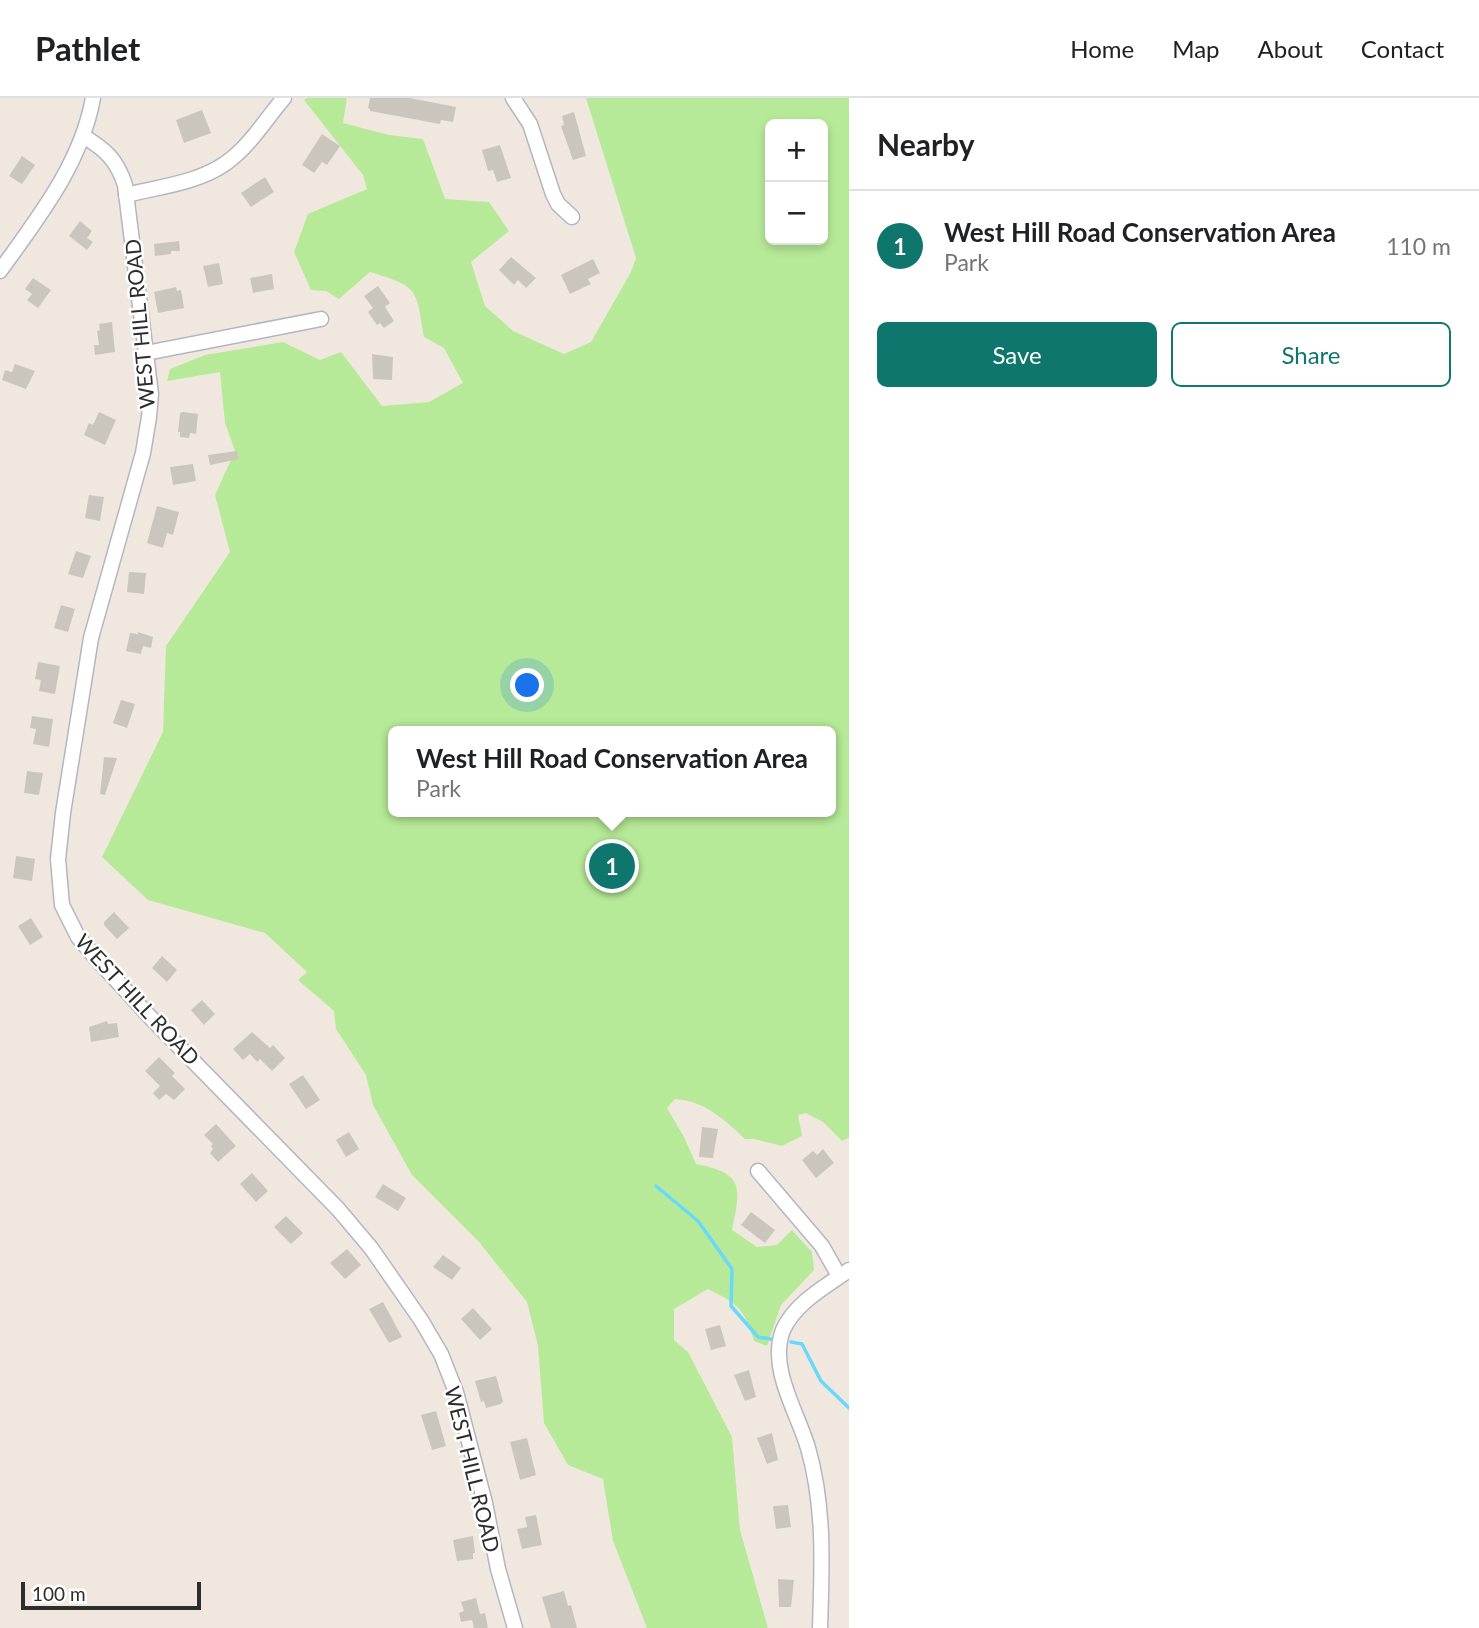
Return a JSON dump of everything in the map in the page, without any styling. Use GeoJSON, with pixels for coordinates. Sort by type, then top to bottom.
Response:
{"type":"FeatureCollection","features":[{"type":"Feature","properties":{"kind":"street"},"geometry":{"type":"LineString","coordinates":[[0,271],[47,205],[83,136],[93,98]]}},
{"type":"Feature","properties":{"kind":"street"},"geometry":{"type":"LineString","coordinates":[[126,195],[197,177],[224,165],[250,141],[284,98]]}},
{"type":"Feature","properties":{"kind":"street"},"geometry":{"type":"LineString","coordinates":[[513,98],[530,124],[553,194],[558,204],[572,217]]}},
{"type":"Feature","properties":{"kind":"street","name":"WEST HILL ROAD"},"geometry":{"type":"LineString","coordinates":[[83,136],[99,145],[113,158],[121,175],[126,195],[150,394],[143,453],[89,651],[58,859],[62,905],[78,937],[94,956],[338,1209],[371,1248],[421,1320],[441,1354],[456,1392],[485,1503],[498,1569],[515,1628]]}},
{"type":"Feature","properties":{"kind":"street"},"geometry":{"type":"LineString","coordinates":[[145,353],[321,319]]}},
{"type":"Feature","properties":{"kind":"street"},"geometry":{"type":"LineString","coordinates":[[758,1171],[844,1273],[806,1301],[792,1316],[783,1331],[780,1346],[783,1378],[809,1450],[822,1525],[820,1628]]}},
{"type":"Feature","properties":{"kind":"green space"},"geometry":{"type":"Polygon","coordinates":[[[347,98],[343,123],[389,135],[423,139],[445,199],[489,202],[509,231],[471,262],[485,306],[513,331],[564,354],[591,342],[631,272],[636,258],[586,98],[849,98],[849,1138],[842,1141],[823,1122],[806,1113],[798,1115],[802,1136],[782,1146],[745,1139],[721,1118],[695,1103],[675,1099],[667,1108],[696,1164],[723,1172],[735,1184],[737,1203],[732,1230],[757,1247],[777,1245],[792,1230],[812,1252],[814,1270],[781,1305],[767,1346],[754,1341],[747,1321],[733,1303],[708,1289],[674,1309],[674,1340],[688,1352],[732,1437],[740,1530],[768,1628],[647,1628],[613,1541],[603,1479],[568,1465],[544,1423],[538,1346],[527,1302],[479,1242],[412,1175],[373,1105],[366,1075],[336,1029],[334,1011],[298,980],[307,972],[265,933],[148,900],[102,857],[163,732],[166,646],[230,552],[215,495],[235,451],[225,423],[220,372],[167,381],[170,369],[205,355],[283,342],[320,360],[341,352],[382,406],[429,402],[463,383],[444,348],[424,337],[416,299],[407,286],[370,272],[339,299],[326,291],[311,290],[294,252],[308,214],[367,189],[363,175],[304,100],[347,98]]]}},
{"type":"Feature","properties":{"kind":"building"},"geometry":{"type":"Polygon","coordinates":[[[370,98],[410,98],[456,107],[453,122],[441,120],[440,124],[370,111],[370,98]]]}},
{"type":"Feature","properties":{"kind":"building"},"geometry":{"type":"Polygon","coordinates":[[[202,110],[211,133],[184,143],[176,120],[202,110]]]}},
{"type":"Feature","properties":{"kind":"building"},"geometry":{"type":"Polygon","coordinates":[[[574,112],[586,156],[573,160],[561,126],[564,125],[562,116],[574,112]]]}},
{"type":"Feature","properties":{"kind":"building"},"geometry":{"type":"Polygon","coordinates":[[[322,134],[340,146],[327,165],[322,162],[314,173],[302,165],[322,134]]]}},
{"type":"Feature","properties":{"kind":"building"},"geometry":{"type":"Polygon","coordinates":[[[500,145],[511,178],[497,182],[493,170],[488,171],[482,150],[500,145]]]}},
{"type":"Feature","properties":{"kind":"building"},"geometry":{"type":"Polygon","coordinates":[[[22,156],[35,165],[22,184],[9,176],[22,156]]]}},
{"type":"Feature","properties":{"kind":"building"},"geometry":{"type":"Polygon","coordinates":[[[265,177],[274,192],[251,207],[241,193],[265,177]]]}},
{"type":"Feature","properties":{"kind":"building"},"geometry":{"type":"Polygon","coordinates":[[[80,221],[92,231],[87,238],[93,242],[87,250],[69,236],[80,221]]]}},
{"type":"Feature","properties":{"kind":"building"},"geometry":{"type":"Polygon","coordinates":[[[179,241],[180,251],[155,256],[154,244],[179,241]]]}},
{"type":"Feature","properties":{"kind":"building"},"geometry":{"type":"Polygon","coordinates":[[[511,257],[536,278],[526,288],[518,280],[514,285],[499,270],[511,257]]]}},
{"type":"Feature","properties":{"kind":"building"},"geometry":{"type":"Polygon","coordinates":[[[593,259],[600,273],[588,279],[591,284],[570,294],[561,275],[593,259]]]}},
{"type":"Feature","properties":{"kind":"building"},"geometry":{"type":"Polygon","coordinates":[[[219,263],[223,284],[208,287],[203,266],[219,263]]]}},
{"type":"Feature","properties":{"kind":"building"},"geometry":{"type":"Polygon","coordinates":[[[272,274],[274,289],[253,293],[250,278],[272,274]]]}},
{"type":"Feature","properties":{"kind":"building"},"geometry":{"type":"Polygon","coordinates":[[[33,278],[51,290],[38,308],[27,300],[32,294],[25,289],[33,278]]]}},
{"type":"Feature","properties":{"kind":"building"},"geometry":{"type":"Polygon","coordinates":[[[378,286],[390,303],[385,307],[394,321],[384,328],[380,323],[377,325],[368,312],[373,308],[364,296],[378,286]]]}},
{"type":"Feature","properties":{"kind":"building"},"geometry":{"type":"Polygon","coordinates":[[[176,287],[177,291],[181,290],[184,308],[158,313],[154,292],[176,287]]]}},
{"type":"Feature","properties":{"kind":"building"},"geometry":{"type":"Polygon","coordinates":[[[112,322],[115,352],[95,355],[94,345],[99,345],[99,324],[112,322]]]}},
{"type":"Feature","properties":{"kind":"building"},"geometry":{"type":"Polygon","coordinates":[[[372,354],[393,357],[392,380],[373,379],[372,354]]]}},
{"type":"Feature","properties":{"kind":"building"},"geometry":{"type":"Polygon","coordinates":[[[15,364],[35,371],[26,389],[2,380],[5,370],[12,372],[15,364]]]}},
{"type":"Feature","properties":{"kind":"building"},"geometry":{"type":"Polygon","coordinates":[[[99,412],[116,420],[105,445],[84,435],[89,423],[93,425],[99,412]]]}},
{"type":"Feature","properties":{"kind":"building"},"geometry":{"type":"Polygon","coordinates":[[[180,413],[198,414],[196,434],[190,433],[189,438],[180,437],[178,432],[180,413]]]}},
{"type":"Feature","properties":{"kind":"building"},"geometry":{"type":"Polygon","coordinates":[[[237,451],[239,459],[210,465],[208,455],[237,451]]]}},
{"type":"Feature","properties":{"kind":"building"},"geometry":{"type":"Polygon","coordinates":[[[193,464],[196,481],[173,485],[170,467],[193,464]]]}},
{"type":"Feature","properties":{"kind":"building"},"geometry":{"type":"Polygon","coordinates":[[[89,495],[104,497],[100,521],[85,518],[89,495]]]}},
{"type":"Feature","properties":{"kind":"building"},"geometry":{"type":"Polygon","coordinates":[[[157,506],[179,512],[173,535],[167,533],[163,548],[147,543],[157,506]]]}},
{"type":"Feature","properties":{"kind":"building"},"geometry":{"type":"Polygon","coordinates":[[[76,551],[91,556],[83,578],[68,574],[76,551]]]}},
{"type":"Feature","properties":{"kind":"building"},"geometry":{"type":"Polygon","coordinates":[[[129,572],[146,573],[144,594],[127,592],[129,572]]]}},
{"type":"Feature","properties":{"kind":"building"},"geometry":{"type":"Polygon","coordinates":[[[61,605],[75,609],[68,632],[54,628],[61,605]]]}},
{"type":"Feature","properties":{"kind":"building"},"geometry":{"type":"Polygon","coordinates":[[[138,632],[153,637],[151,648],[143,646],[141,654],[126,651],[130,633],[138,632]]]}},
{"type":"Feature","properties":{"kind":"building"},"geometry":{"type":"Polygon","coordinates":[[[38,662],[60,666],[55,694],[39,691],[41,680],[35,679],[38,662]]]}},
{"type":"Feature","properties":{"kind":"building"},"geometry":{"type":"Polygon","coordinates":[[[121,700],[135,704],[127,728],[113,723],[121,700]]]}},
{"type":"Feature","properties":{"kind":"building"},"geometry":{"type":"Polygon","coordinates":[[[32,716],[53,719],[49,747],[33,744],[36,729],[30,728],[32,716]]]}},
{"type":"Feature","properties":{"kind":"building"},"geometry":{"type":"Polygon","coordinates":[[[104,757],[117,758],[105,795],[100,794],[104,757]]]}},
{"type":"Feature","properties":{"kind":"building"},"geometry":{"type":"Polygon","coordinates":[[[27,771],[43,773],[39,795],[24,793],[27,771]]]}},
{"type":"Feature","properties":{"kind":"building"},"geometry":{"type":"Polygon","coordinates":[[[16,856],[35,859],[32,881],[13,878],[16,856]]]}},
{"type":"Feature","properties":{"kind":"building"},"geometry":{"type":"Polygon","coordinates":[[[114,912],[129,928],[117,939],[104,925],[114,912]]]}},
{"type":"Feature","properties":{"kind":"building"},"geometry":{"type":"Polygon","coordinates":[[[31,918],[43,937],[30,945],[18,926],[31,918]]]}},
{"type":"Feature","properties":{"kind":"building"},"geometry":{"type":"Polygon","coordinates":[[[162,956],[177,970],[167,982],[152,968],[162,956]]]}},
{"type":"Feature","properties":{"kind":"building"},"geometry":{"type":"Polygon","coordinates":[[[202,1000],[215,1014],[204,1025],[191,1010],[202,1000]]]}},
{"type":"Feature","properties":{"kind":"building"},"geometry":{"type":"Polygon","coordinates":[[[107,1021],[108,1024],[117,1023],[119,1037],[91,1042],[89,1027],[107,1021]]]}},
{"type":"Feature","properties":{"kind":"building"},"geometry":{"type":"Polygon","coordinates":[[[252,1032],[270,1048],[273,1045],[285,1058],[272,1071],[260,1059],[257,1062],[250,1054],[243,1060],[233,1049],[252,1032]]]}},
{"type":"Feature","properties":{"kind":"building"},"geometry":{"type":"Polygon","coordinates":[[[159,1057],[175,1073],[172,1076],[185,1089],[174,1100],[166,1094],[159,1100],[153,1093],[160,1086],[145,1071],[159,1057]]]}},
{"type":"Feature","properties":{"kind":"building"},"geometry":{"type":"Polygon","coordinates":[[[303,1075],[320,1100],[306,1109],[289,1084],[303,1075]]]}},
{"type":"Feature","properties":{"kind":"building"},"geometry":{"type":"Polygon","coordinates":[[[216,1124],[236,1146],[218,1162],[210,1153],[213,1144],[204,1135],[216,1124]]]}},
{"type":"Feature","properties":{"kind":"building"},"geometry":{"type":"Polygon","coordinates":[[[702,1127],[718,1129],[713,1158],[699,1157],[702,1127]]]}},
{"type":"Feature","properties":{"kind":"building"},"geometry":{"type":"Polygon","coordinates":[[[349,1132],[359,1149],[346,1157],[336,1140],[349,1132]]]}},
{"type":"Feature","properties":{"kind":"building"},"geometry":{"type":"Polygon","coordinates":[[[823,1149],[834,1163],[816,1178],[802,1160],[813,1151],[817,1155],[823,1149]]]}},
{"type":"Feature","properties":{"kind":"building"},"geometry":{"type":"Polygon","coordinates":[[[252,1173],[268,1191],[256,1202],[240,1184],[252,1173]]]}},
{"type":"Feature","properties":{"kind":"building"},"geometry":{"type":"Polygon","coordinates":[[[383,1184],[406,1198],[398,1211],[375,1197],[383,1184]]]}},
{"type":"Feature","properties":{"kind":"building"},"geometry":{"type":"Polygon","coordinates":[[[751,1212],[775,1230],[765,1243],[741,1225],[751,1212]]]}},
{"type":"Feature","properties":{"kind":"building"},"geometry":{"type":"Polygon","coordinates":[[[286,1216],[303,1233],[291,1244],[274,1227],[286,1216]]]}},
{"type":"Feature","properties":{"kind":"building"},"geometry":{"type":"Polygon","coordinates":[[[347,1249],[361,1265],[345,1279],[330,1263],[347,1249]]]}},
{"type":"Feature","properties":{"kind":"building"},"geometry":{"type":"Polygon","coordinates":[[[443,1255],[461,1268],[452,1280],[433,1267],[443,1255]]]}},
{"type":"Feature","properties":{"kind":"building"},"geometry":{"type":"Polygon","coordinates":[[[383,1302],[402,1337],[389,1343],[369,1309],[383,1302]]]}},
{"type":"Feature","properties":{"kind":"building"},"geometry":{"type":"Polygon","coordinates":[[[473,1308],[492,1329],[480,1340],[461,1319],[473,1308]]]}},
{"type":"Feature","properties":{"kind":"building"},"geometry":{"type":"Polygon","coordinates":[[[720,1325],[726,1346],[711,1350],[705,1329],[720,1325]]]}},
{"type":"Feature","properties":{"kind":"building"},"geometry":{"type":"Polygon","coordinates":[[[749,1370],[756,1397],[745,1401],[734,1375],[749,1370]]]}},
{"type":"Feature","properties":{"kind":"building"},"geometry":{"type":"Polygon","coordinates":[[[496,1376],[503,1401],[486,1408],[484,1401],[481,1402],[475,1381],[496,1376]]]}},
{"type":"Feature","properties":{"kind":"building"},"geometry":{"type":"Polygon","coordinates":[[[436,1411],[446,1446],[432,1450],[421,1415],[436,1411]]]}},
{"type":"Feature","properties":{"kind":"building"},"geometry":{"type":"Polygon","coordinates":[[[772,1433],[778,1460],[767,1464],[757,1438],[772,1433]]]}},
{"type":"Feature","properties":{"kind":"building"},"geometry":{"type":"Polygon","coordinates":[[[527,1438],[536,1475],[520,1480],[510,1442],[527,1438]]]}},
{"type":"Feature","properties":{"kind":"building"},"geometry":{"type":"Polygon","coordinates":[[[788,1505],[791,1527],[776,1529],[773,1506],[788,1505]]]}},
{"type":"Feature","properties":{"kind":"building"},"geometry":{"type":"Polygon","coordinates":[[[536,1515],[542,1545],[522,1549],[517,1529],[527,1527],[525,1517],[536,1515]]]}},
{"type":"Feature","properties":{"kind":"building"},"geometry":{"type":"Polygon","coordinates":[[[473,1536],[473,1559],[457,1561],[453,1540],[473,1536]]]}},
{"type":"Feature","properties":{"kind":"building"},"geometry":{"type":"Polygon","coordinates":[[[778,1579],[794,1580],[791,1607],[779,1607],[778,1579]]]}},
{"type":"Feature","properties":{"kind":"building"},"geometry":{"type":"Polygon","coordinates":[[[564,1591],[577,1628],[551,1628],[542,1597],[564,1591]]]}},
{"type":"Feature","properties":{"kind":"building"},"geometry":{"type":"Polygon","coordinates":[[[476,1598],[480,1614],[485,1613],[488,1628],[474,1628],[472,1620],[461,1622],[459,1613],[464,1611],[461,1602],[476,1598]]]}},
{"type":"Feature","properties":{"kind":"waterway"},"geometry":{"type":"LineString","coordinates":[[656,1186],[698,1221],[732,1269],[731,1306],[758,1337],[771,1339]]}},
{"type":"Feature","properties":{"kind":"waterway"},"geometry":{"type":"LineString","coordinates":[[791,1342],[802,1344],[821,1381],[849,1408]]}},
{"type":"Feature","properties":{"kind":"place","name":"West Hill Road Conservation Area"},"geometry":{"type":"Point","coordinates":[612,866]}}]}
